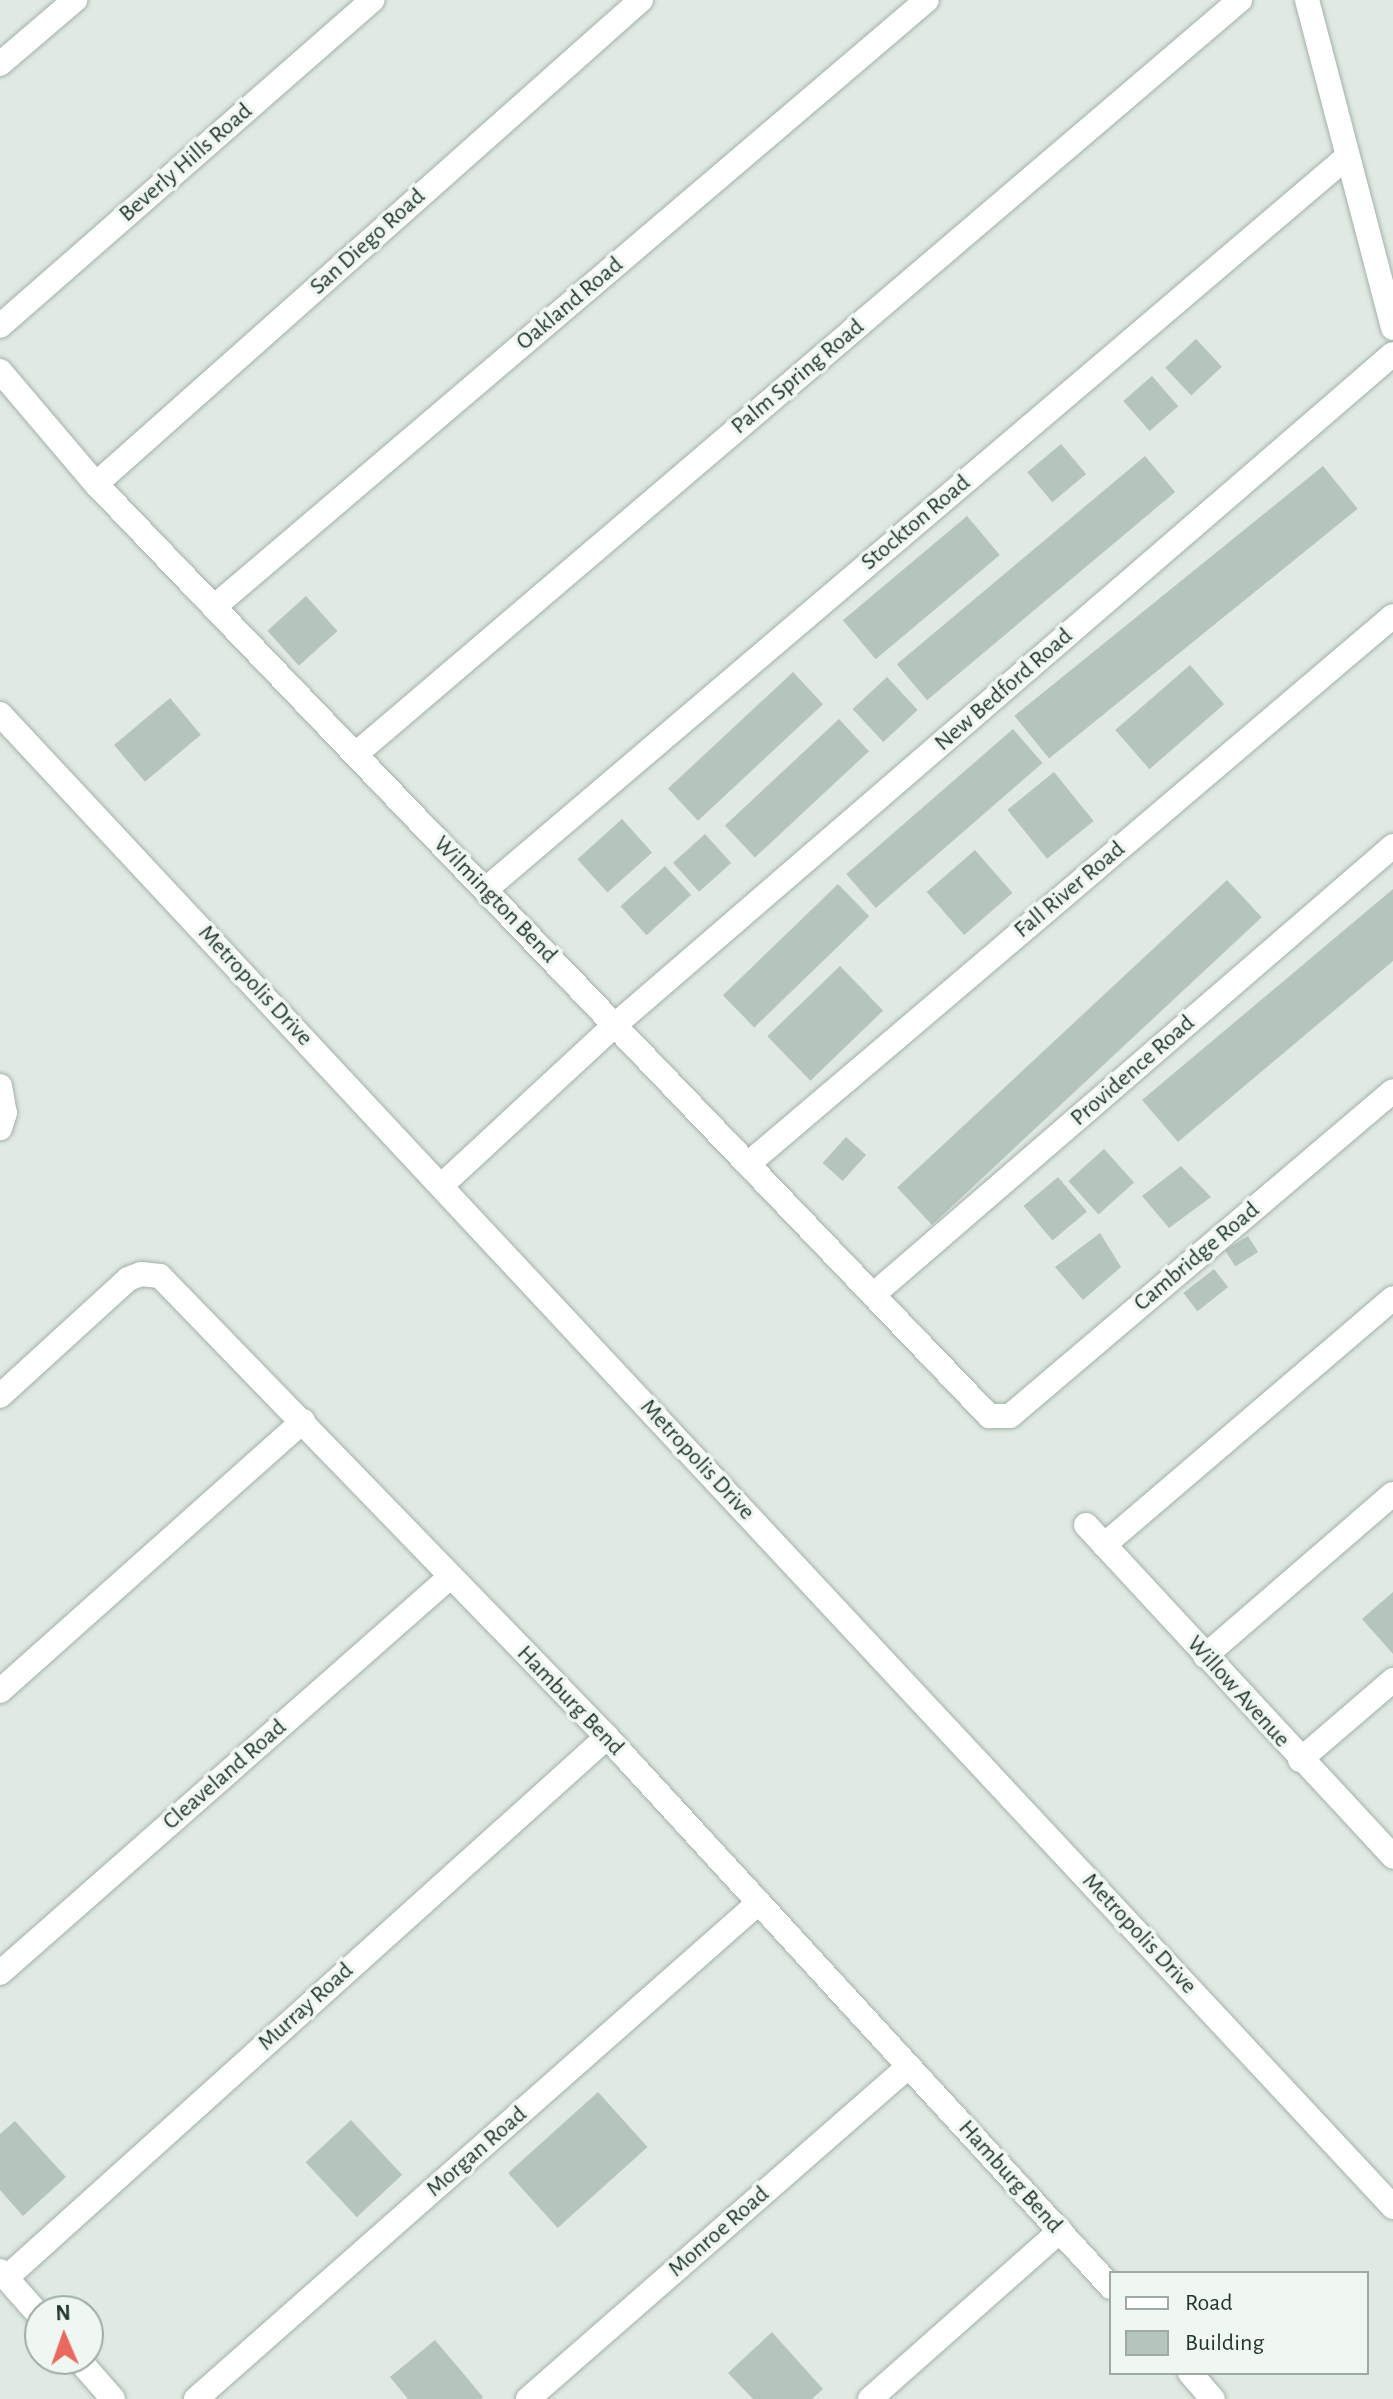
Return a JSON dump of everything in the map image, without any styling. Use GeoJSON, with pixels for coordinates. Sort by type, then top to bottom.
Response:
{"type":"FeatureCollection","features":[{"type":"Feature","properties":{"kind":"street"},"geometry":{"type":"LineString","coordinates":[[0,64],[75,0]]}},
{"type":"Feature","properties":{"kind":"street","name":"Beverly Hills Road"},"geometry":{"type":"LineString","coordinates":[[0,326],[372,0]]}},
{"type":"Feature","properties":{"kind":"street","name":"San Diego Road"},"geometry":{"type":"LineString","coordinates":[[96,484],[641,0]]}},
{"type":"Feature","properties":{"kind":"street","name":"Oakland Road"},"geometry":{"type":"LineString","coordinates":[[214,607],[927,0]]}},
{"type":"Feature","properties":{"kind":"street","name":"Palm Spring Road"},"geometry":{"type":"LineString","coordinates":[[356,754],[1240,0]]}},
{"type":"Feature","properties":{"kind":"street"},"geometry":{"type":"LineString","coordinates":[[1307,0],[1393,328]]}},
{"type":"Feature","properties":{"kind":"street","name":"Stockton Road"},"geometry":{"type":"LineString","coordinates":[[485,890],[1347,157]]}},
{"type":"Feature","properties":{"kind":"street","name":"New Bedford Road"},"geometry":{"type":"LineString","coordinates":[[442,1185],[615,1025],[1393,354]]}},
{"type":"Feature","properties":{"kind":"street","name":"Wilmington Bend"},"geometry":{"type":"LineString","coordinates":[[0,371],[96,484],[989,1416],[999,1420]]}},
{"type":"Feature","properties":{"kind":"street","name":"Fall River Road"},"geometry":{"type":"LineString","coordinates":[[748,1164],[1393,616]]}},
{"type":"Feature","properties":{"kind":"street","name":"Metropolis Drive"},"geometry":{"type":"LineString","coordinates":[[0,714],[1393,2207]]}},
{"type":"Feature","properties":{"kind":"street","name":"Providence Road"},"geometry":{"type":"LineString","coordinates":[[873,1295],[1393,846]]}},
{"type":"Feature","properties":{"kind":"street"},"geometry":{"type":"LineString","coordinates":[[0,1086],[5,1113],[0,1128]]}},
{"type":"Feature","properties":{"kind":"street","name":"Cambridge Road"},"geometry":{"type":"LineString","coordinates":[[999,1420],[1010,1416],[1393,1091]]}},
{"type":"Feature","properties":{"kind":"street","name":"Hamburg Bend"},"geometry":{"type":"LineString","coordinates":[[0,1396],[128,1279],[150,1273],[160,1276],[607,1737],[1109,2285]]}},
{"type":"Feature","properties":{"kind":"street"},"geometry":{"type":"LineString","coordinates":[[1104,1545],[1393,1298]]}},
{"type":"Feature","properties":{"kind":"street"},"geometry":{"type":"LineString","coordinates":[[0,1691],[303,1421]]}},
{"type":"Feature","properties":{"kind":"street"},"geometry":{"type":"LineString","coordinates":[[1205,1656],[1393,1494]]}},
{"type":"Feature","properties":{"kind":"street","name":"Willow Avenue"},"geometry":{"type":"LineString","coordinates":[[1086,1525],[1300,1760],[1393,1857]]}},
{"type":"Feature","properties":{"kind":"street","name":"Cleaveland Road"},"geometry":{"type":"LineString","coordinates":[[0,1973],[450,1577]]}},
{"type":"Feature","properties":{"kind":"street"},"geometry":{"type":"LineString","coordinates":[[1300,1760],[1393,1680]]}},
{"type":"Feature","properties":{"kind":"street","name":"Murray Road"},"geometry":{"type":"LineString","coordinates":[[3,2274],[607,1737]]}},
{"type":"Feature","properties":{"kind":"street","name":"Morgan Road"},"geometry":{"type":"LineString","coordinates":[[196,2399],[757,1904]]}},
{"type":"Feature","properties":{"kind":"street","name":"Monroe Road"},"geometry":{"type":"LineString","coordinates":[[528,2399],[909,2066]]}},
{"type":"Feature","properties":{"kind":"street"},"geometry":{"type":"LineString","coordinates":[[870,2399],[1060,2231]]}},
{"type":"Feature","properties":{"kind":"street"},"geometry":{"type":"LineString","coordinates":[[3,2274],[24,2298]]}},
{"type":"Feature","properties":{"kind":"street"},"geometry":{"type":"LineString","coordinates":[[92,2375],[113,2399]]}},
{"type":"Feature","properties":{"kind":"building"},"geometry":{"type":"Polygon","coordinates":[[[1196,339],[1222,367],[1191,395],[1165,368],[1196,339]]]}},
{"type":"Feature","properties":{"kind":"building"},"geometry":{"type":"Polygon","coordinates":[[[1152,376],[1178,406],[1150,431],[1123,401],[1152,376]]]}},
{"type":"Feature","properties":{"kind":"building"},"geometry":{"type":"Polygon","coordinates":[[[1061,444],[1086,474],[1052,502],[1027,472],[1061,444]]]}},
{"type":"Feature","properties":{"kind":"building"},"geometry":{"type":"Polygon","coordinates":[[[1145,456],[1175,492],[927,700],[897,664],[1145,456]]]}},
{"type":"Feature","properties":{"kind":"building"},"geometry":{"type":"Polygon","coordinates":[[[1323,466],[1358,509],[1049,759],[1014,716],[1323,466]]]}},
{"type":"Feature","properties":{"kind":"building"},"geometry":{"type":"Polygon","coordinates":[[[967,516],[1000,555],[876,659],[843,620],[967,516]]]}},
{"type":"Feature","properties":{"kind":"building"},"geometry":{"type":"Polygon","coordinates":[[[306,596],[337,631],[299,666],[267,631],[306,596]]]}},
{"type":"Feature","properties":{"kind":"building"},"geometry":{"type":"Polygon","coordinates":[[[1190,665],[1224,704],[1149,769],[1115,730],[1190,665]]]}},
{"type":"Feature","properties":{"kind":"building"},"geometry":{"type":"Polygon","coordinates":[[[793,672],[823,704],[698,821],[668,789],[793,672]]]}},
{"type":"Feature","properties":{"kind":"building"},"geometry":{"type":"Polygon","coordinates":[[[887,677],[918,710],[883,742],[853,709],[887,677]]]}},
{"type":"Feature","properties":{"kind":"building"},"geometry":{"type":"Polygon","coordinates":[[[170,698],[201,735],[145,782],[114,745],[170,698]]]}},
{"type":"Feature","properties":{"kind":"building"},"geometry":{"type":"Polygon","coordinates":[[[839,719],[869,751],[755,858],[725,825],[839,719]]]}},
{"type":"Feature","properties":{"kind":"building"},"geometry":{"type":"Polygon","coordinates":[[[1013,729],[1043,763],[876,908],[846,874],[1013,729]]]}},
{"type":"Feature","properties":{"kind":"building"},"geometry":{"type":"Polygon","coordinates":[[[1054,772],[1094,821],[1047,859],[1007,810],[1054,772]]]}},
{"type":"Feature","properties":{"kind":"building"},"geometry":{"type":"Polygon","coordinates":[[[622,819],[652,852],[608,893],[577,859],[622,819]]]}},
{"type":"Feature","properties":{"kind":"building"},"geometry":{"type":"Polygon","coordinates":[[[705,834],[731,863],[699,892],[673,863],[705,834]]]}},
{"type":"Feature","properties":{"kind":"building"},"geometry":{"type":"Polygon","coordinates":[[[975,850],[1012,893],[964,935],[927,892],[975,850]]]}},
{"type":"Feature","properties":{"kind":"building"},"geometry":{"type":"Polygon","coordinates":[[[665,866],[691,895],[647,935],[620,906],[665,866]]]}},
{"type":"Feature","properties":{"kind":"building"},"geometry":{"type":"Polygon","coordinates":[[[1227,880],[1262,917],[932,1225],[897,1188],[1227,880]]]}},
{"type":"Feature","properties":{"kind":"building"},"geometry":{"type":"Polygon","coordinates":[[[838,884],[869,916],[754,1028],[723,995],[838,884]]]}},
{"type":"Feature","properties":{"kind":"building"},"geometry":{"type":"Polygon","coordinates":[[[1393,889],[1393,961],[1178,1142],[1142,1100],[1393,889]]]}},
{"type":"Feature","properties":{"kind":"building"},"geometry":{"type":"Polygon","coordinates":[[[840,966],[883,1011],[810,1081],[767,1036],[840,966]]]}},
{"type":"Feature","properties":{"kind":"building"},"geometry":{"type":"Polygon","coordinates":[[[846,1137],[866,1155],[843,1181],[823,1163],[846,1137]]]}},
{"type":"Feature","properties":{"kind":"building"},"geometry":{"type":"Polygon","coordinates":[[[1104,1149],[1134,1182],[1098,1215],[1068,1181],[1104,1149]]]}},
{"type":"Feature","properties":{"kind":"building"},"geometry":{"type":"Polygon","coordinates":[[[1181,1166],[1211,1197],[1169,1228],[1142,1196],[1181,1166]]]}},
{"type":"Feature","properties":{"kind":"building"},"geometry":{"type":"Polygon","coordinates":[[[1058,1177],[1087,1211],[1052,1240],[1024,1206],[1058,1177]]]}},
{"type":"Feature","properties":{"kind":"building"},"geometry":{"type":"Polygon","coordinates":[[[1100,1233],[1121,1267],[1083,1300],[1055,1267],[1100,1233]]]}},
{"type":"Feature","properties":{"kind":"building"},"geometry":{"type":"Polygon","coordinates":[[[1248,1236],[1258,1252],[1235,1266],[1225,1250],[1248,1236]]]}},
{"type":"Feature","properties":{"kind":"building"},"geometry":{"type":"Polygon","coordinates":[[[1214,1269],[1228,1287],[1197,1311],[1183,1293],[1214,1269]]]}},
{"type":"Feature","properties":{"kind":"building"},"geometry":{"type":"Polygon","coordinates":[[[1393,1592],[1393,1654],[1362,1619],[1393,1592]]]}},
{"type":"Feature","properties":{"kind":"building"},"geometry":{"type":"Polygon","coordinates":[[[598,2092],[648,2147],[558,2228],[508,2173],[598,2092]]]}},
{"type":"Feature","properties":{"kind":"building"},"geometry":{"type":"Polygon","coordinates":[[[351,2120],[402,2175],[357,2217],[306,2162],[351,2120]]]}},
{"type":"Feature","properties":{"kind":"building"},"geometry":{"type":"Polygon","coordinates":[[[15,2121],[66,2177],[23,2216],[0,2190],[0,2134],[15,2121]]]}},
{"type":"Feature","properties":{"kind":"building"},"geometry":{"type":"Polygon","coordinates":[[[772,2332],[823,2389],[812,2399],[753,2399],[728,2373],[772,2332]]]}},
{"type":"Feature","properties":{"kind":"building"},"geometry":{"type":"Polygon","coordinates":[[[435,2340],[483,2397],[481,2399],[408,2399],[390,2377],[435,2340]]]}}]}
